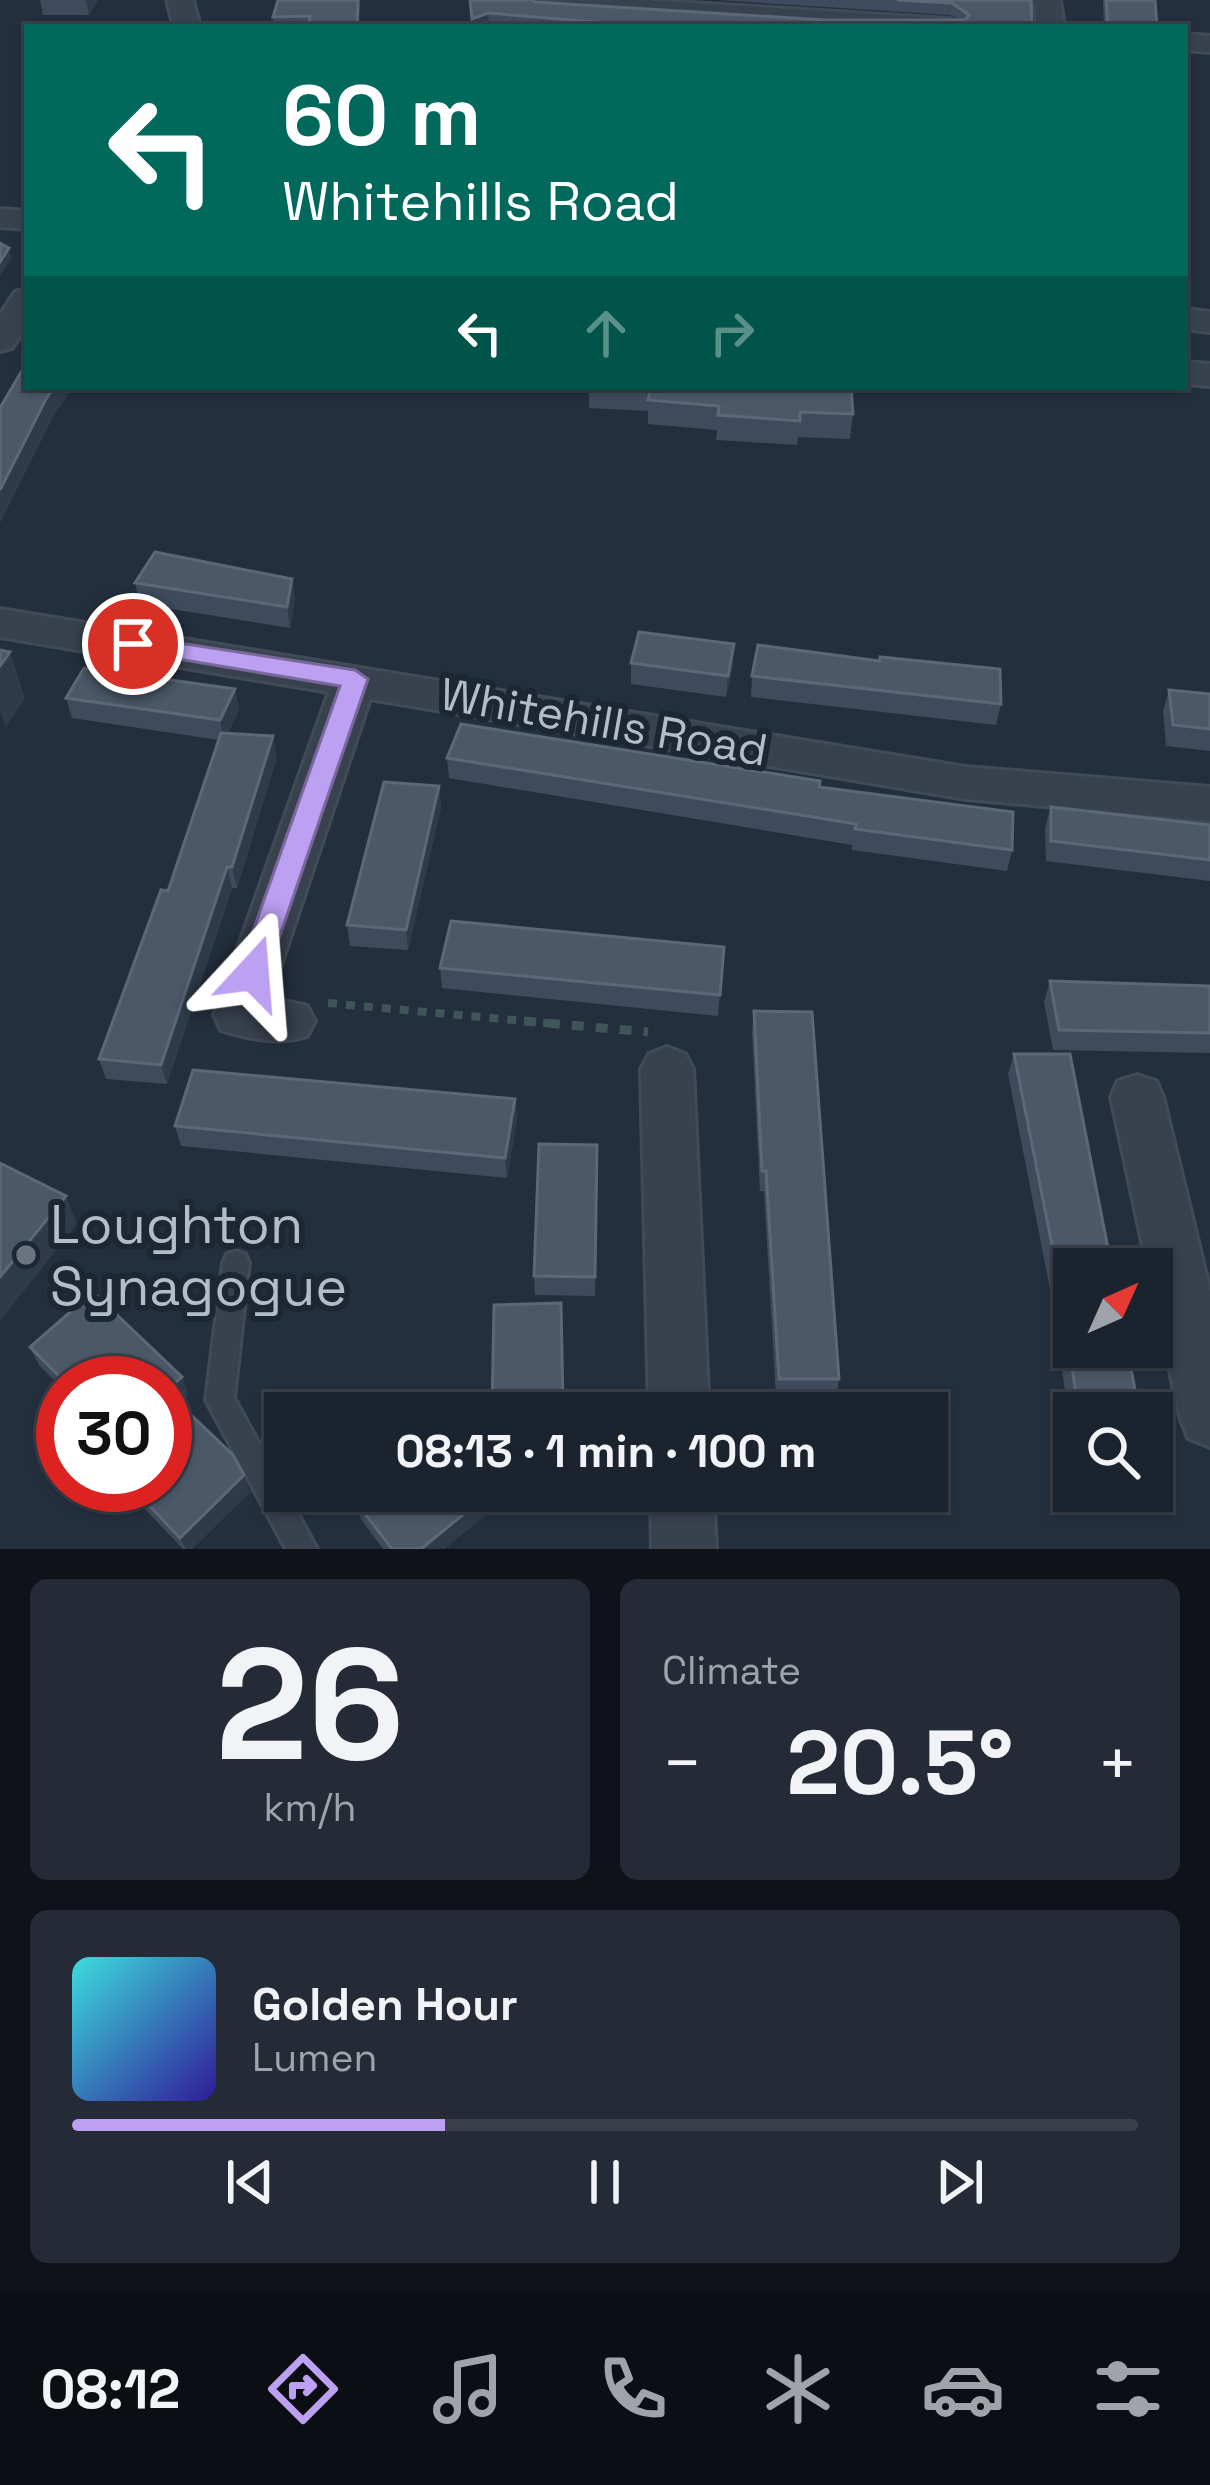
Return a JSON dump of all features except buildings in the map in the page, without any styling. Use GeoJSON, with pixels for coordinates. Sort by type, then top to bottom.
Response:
{"type":"FeatureCollection","features":[{"type":"Feature","properties":{"kind":"street"},"geometry":{"type":"LineString","coordinates":[[536,1],[902,24]]}},
{"type":"Feature","properties":{"kind":"street"},"geometry":{"type":"LineString","coordinates":[[0,341],[24,304]]}},
{"type":"Feature","properties":{"kind":"street","name":"Whitehills Road"},"geometry":{"type":"LineString","coordinates":[[0,623],[966,783],[1210,804]]}},
{"type":"Feature","properties":{"kind":"street"},"geometry":{"type":"LineString","coordinates":[[289,1021],[238,1015],[355,679]]}},
{"type":"Feature","properties":{"kind":"street"},"geometry":{"type":"LineString","coordinates":[[667,1069],[678,1392]]}},
{"type":"Feature","properties":{"kind":"street"},"geometry":{"type":"LineString","coordinates":[[1137,1097],[1210,1417]]}},
{"type":"Feature","properties":{"kind":"street"},"geometry":{"type":"LineString","coordinates":[[683,1512],[684,1549]]}},
{"type":"Feature","properties":{"kind":"lane"},"geometry":{"type":"LineString","coordinates":[[236,1263],[220,1400],[302,1549]]}},
{"type":"Feature","properties":{"kind":"path"},"geometry":{"type":"LineString","coordinates":[[289,1021],[313,1023],[327,1003],[662,1033],[667,1069]]}},
{"type":"Feature","properties":{"kind":"place","name":"Loughton Synagogue"},"geometry":{"type":"Point","coordinates":[26,1255]}},
{"type":"Feature","properties":{"kind":"route"},"geometry":{"type":"LineString","coordinates":[[133,644],[355,679],[253,973]]}}]}
